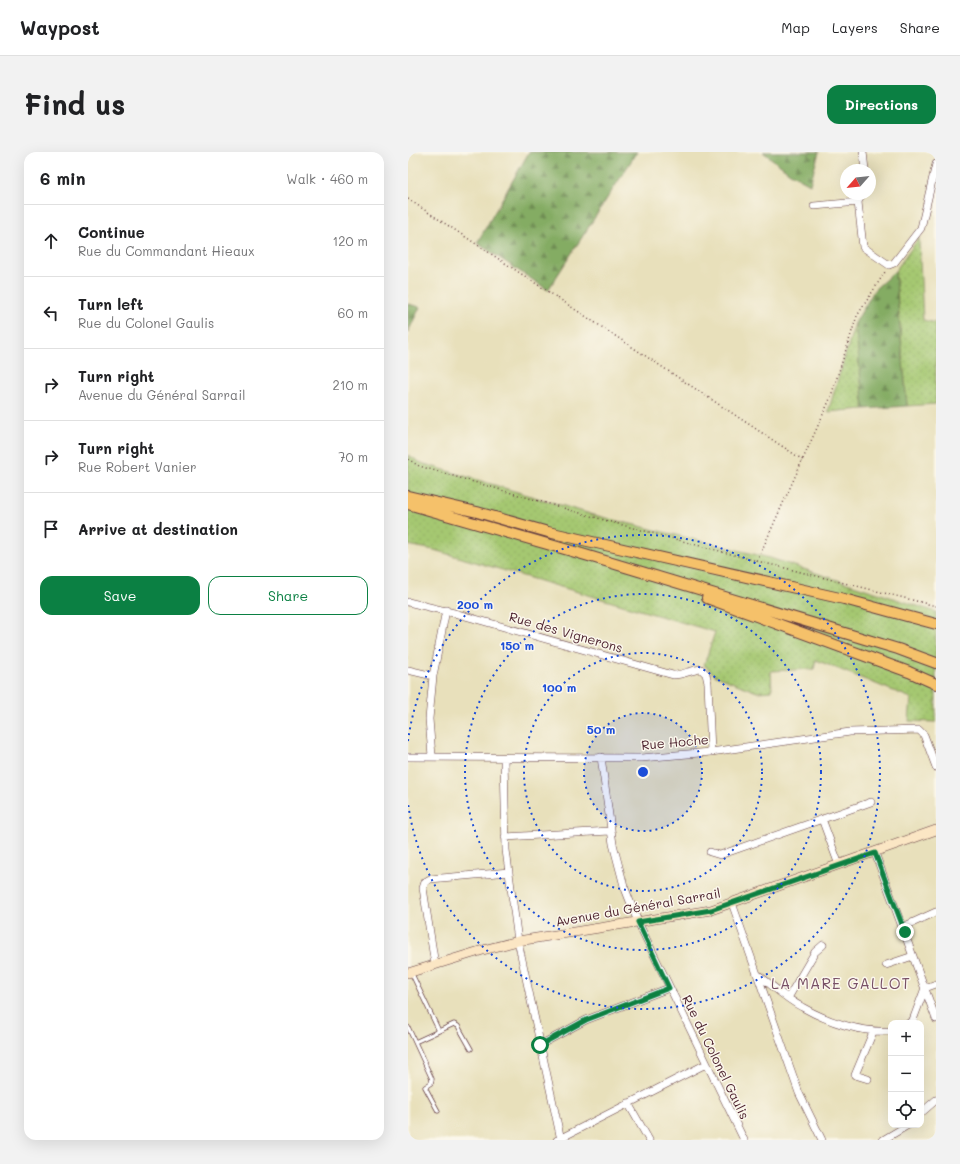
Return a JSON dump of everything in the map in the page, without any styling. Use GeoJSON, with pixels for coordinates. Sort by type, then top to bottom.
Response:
{"type":"FeatureCollection","features":[{"type":"Feature","properties":{"kind":"main road"},"geometry":{"type":"LineString","coordinates":[[408,496],[555,534],[844,599],[936,624]]}},
{"type":"Feature","properties":{"kind":"main road"},"geometry":{"type":"LineString","coordinates":[[408,500],[632,564],[905,647],[936,658]]}},
{"type":"Feature","properties":{"kind":"main road"},"geometry":{"type":"LineString","coordinates":[[408,504],[449,514],[890,647],[936,663]]}},
{"type":"Feature","properties":{"kind":"main road"},"geometry":{"type":"LineString","coordinates":[[651,575],[675,587],[908,672],[936,684]]}},
{"type":"Feature","properties":{"kind":"street"},"geometry":{"type":"LineString","coordinates":[[863,152],[864,164]]}},
{"type":"Feature","properties":{"kind":"street"},"geometry":{"type":"LineString","coordinates":[[814,206],[858,202],[863,247],[889,265],[894,263],[921,228],[936,164]]}},
{"type":"Feature","properties":{"kind":"street","name":"Rue des Vignerons"},"geometry":{"type":"LineString","coordinates":[[408,602],[446,610],[673,675],[680,675],[692,670],[701,669],[706,674],[708,683],[711,752]]}},
{"type":"Feature","properties":{"kind":"street"},"geometry":{"type":"LineString","coordinates":[[432,756],[429,719],[433,676],[446,610]]}},
{"type":"Feature","properties":{"kind":"street"},"geometry":{"type":"LineString","coordinates":[[408,670],[433,676]]}},
{"type":"Feature","properties":{"kind":"street","name":"Rue Hoche"},"geometry":{"type":"LineString","coordinates":[[408,757],[641,758],[711,752],[850,732],[919,730],[924,735],[936,767]]}},
{"type":"Feature","properties":{"kind":"street","name":"Rue du Colonel Gaulis"},"geometry":{"type":"LineString","coordinates":[[601,757],[610,831],[624,886],[638,922],[669,988],[744,1140]]}},
{"type":"Feature","properties":{"kind":"street"},"geometry":{"type":"LineString","coordinates":[[504,758],[505,837],[518,941],[559,1139],[706,1064]]}},
{"type":"Feature","properties":{"kind":"street"},"geometry":{"type":"LineString","coordinates":[[710,852],[720,855],[871,802]]}},
{"type":"Feature","properties":{"kind":"street"},"geometry":{"type":"LineString","coordinates":[[822,819],[839,865]]}},
{"type":"Feature","properties":{"kind":"street","name":"Avenue du Général Sarrail"},"geometry":{"type":"LineString","coordinates":[[409,973],[518,941],[711,910],[875,853],[936,830]]}},
{"type":"Feature","properties":{"kind":"street"},"geometry":{"type":"LineString","coordinates":[[505,837],[610,831]]}},
{"type":"Feature","properties":{"kind":"street"},"geometry":{"type":"LineString","coordinates":[[875,853],[936,1019]]}},
{"type":"Feature","properties":{"kind":"street"},"geometry":{"type":"LineString","coordinates":[[435,965],[423,888],[425,882],[430,879],[509,872]]}},
{"type":"Feature","properties":{"kind":"street"},"geometry":{"type":"LineString","coordinates":[[732,903],[799,1093],[822,1140]]}},
{"type":"Feature","properties":{"kind":"street"},"geometry":{"type":"LineString","coordinates":[[903,927],[936,912]]}},
{"type":"Feature","properties":{"kind":"street"},"geometry":{"type":"LineString","coordinates":[[788,998],[815,952],[824,945]]}},
{"type":"Feature","properties":{"kind":"street"},"geometry":{"type":"LineString","coordinates":[[886,965],[913,956]]}},
{"type":"Feature","properties":{"kind":"street"},"geometry":{"type":"LineString","coordinates":[[757,974],[802,1007],[836,1022],[873,1032],[888,1031]]}},
{"type":"Feature","properties":{"kind":"street"},"geometry":{"type":"LineString","coordinates":[[913,1020],[925,988],[936,984]]}},
{"type":"Feature","properties":{"kind":"street"},"geometry":{"type":"LineString","coordinates":[[540,1045],[586,1020],[669,988]]}},
{"type":"Feature","properties":{"kind":"street"},"geometry":{"type":"LineString","coordinates":[[868,1079],[855,1075],[873,1032]]}},
{"type":"Feature","properties":{"kind":"street"},"geometry":{"type":"LineString","coordinates":[[924,1110],[936,1100]]}},
{"type":"Feature","properties":{"kind":"street"},"geometry":{"type":"LineString","coordinates":[[628,1103],[649,1140]]}},
{"type":"Feature","properties":{"kind":"street"},"geometry":{"type":"LineString","coordinates":[[883,1140],[903,1128]]}},
{"type":"Feature","properties":{"kind":"lane"},"geometry":{"type":"LineString","coordinates":[[409,973],[439,1031]]}},
{"type":"Feature","properties":{"kind":"lane"},"geometry":{"type":"LineString","coordinates":[[415,1042],[454,1024],[458,1026],[471,1049]]}},
{"type":"Feature","properties":{"kind":"lane"},"geometry":{"type":"LineString","coordinates":[[408,1027],[432,1078],[431,1083],[425,1087],[438,1111]]}},
{"type":"Feature","properties":{"kind":"path"},"geometry":{"type":"LineString","coordinates":[[408,199],[803,460]]}},
{"type":"Feature","properties":{"kind":"path"},"geometry":{"type":"LineString","coordinates":[[757,560],[830,399],[857,316],[889,265]]}},
{"type":"Feature","properties":{"kind":"path"},"geometry":{"type":"LineString","coordinates":[[408,459],[419,466],[611,522],[936,606]]}},
{"type":"Feature","properties":{"kind":"green space"},"geometry":{"type":"Polygon","coordinates":[[[529,152],[637,152],[548,290],[477,243],[529,152]]]}},
{"type":"Feature","properties":{"kind":"green space"},"geometry":{"type":"Polygon","coordinates":[[[763,152],[819,152],[810,184],[790,173],[763,152]]]}},
{"type":"Feature","properties":{"kind":"green space"},"geometry":{"type":"Polygon","coordinates":[[[919,238],[923,320],[936,323],[936,404],[907,406],[895,271],[919,238]]]}},
{"type":"Feature","properties":{"kind":"green space"},"geometry":{"type":"Polygon","coordinates":[[[895,271],[907,406],[864,409],[855,323],[875,289],[895,271]]]}},
{"type":"Feature","properties":{"kind":"green space"},"geometry":{"type":"Polygon","coordinates":[[[408,304],[420,307],[408,332],[408,304]]]}},
{"type":"Feature","properties":{"kind":"green space"},"geometry":{"type":"Polygon","coordinates":[[[855,323],[864,409],[828,412],[855,323]]]}},
{"type":"Feature","properties":{"kind":"green space"},"geometry":{"type":"Polygon","coordinates":[[[408,455],[421,463],[594,515],[770,558],[936,612],[936,722],[909,721],[911,698],[816,660],[814,669],[771,671],[772,691],[757,692],[716,676],[704,665],[715,632],[434,550],[408,545],[408,455]]]}},
{"type":"Feature","properties":{"kind":"district","name":"LA MARE GALLOT"},"geometry":{"type":"Point","coordinates":[841,984]}},
{"type":"Feature","properties":{"kind":"route"},"geometry":{"type":"LineString","coordinates":[[540,1045],[586,1020],[669,988],[638,922],[711,910],[875,853],[905,932]]}}]}
